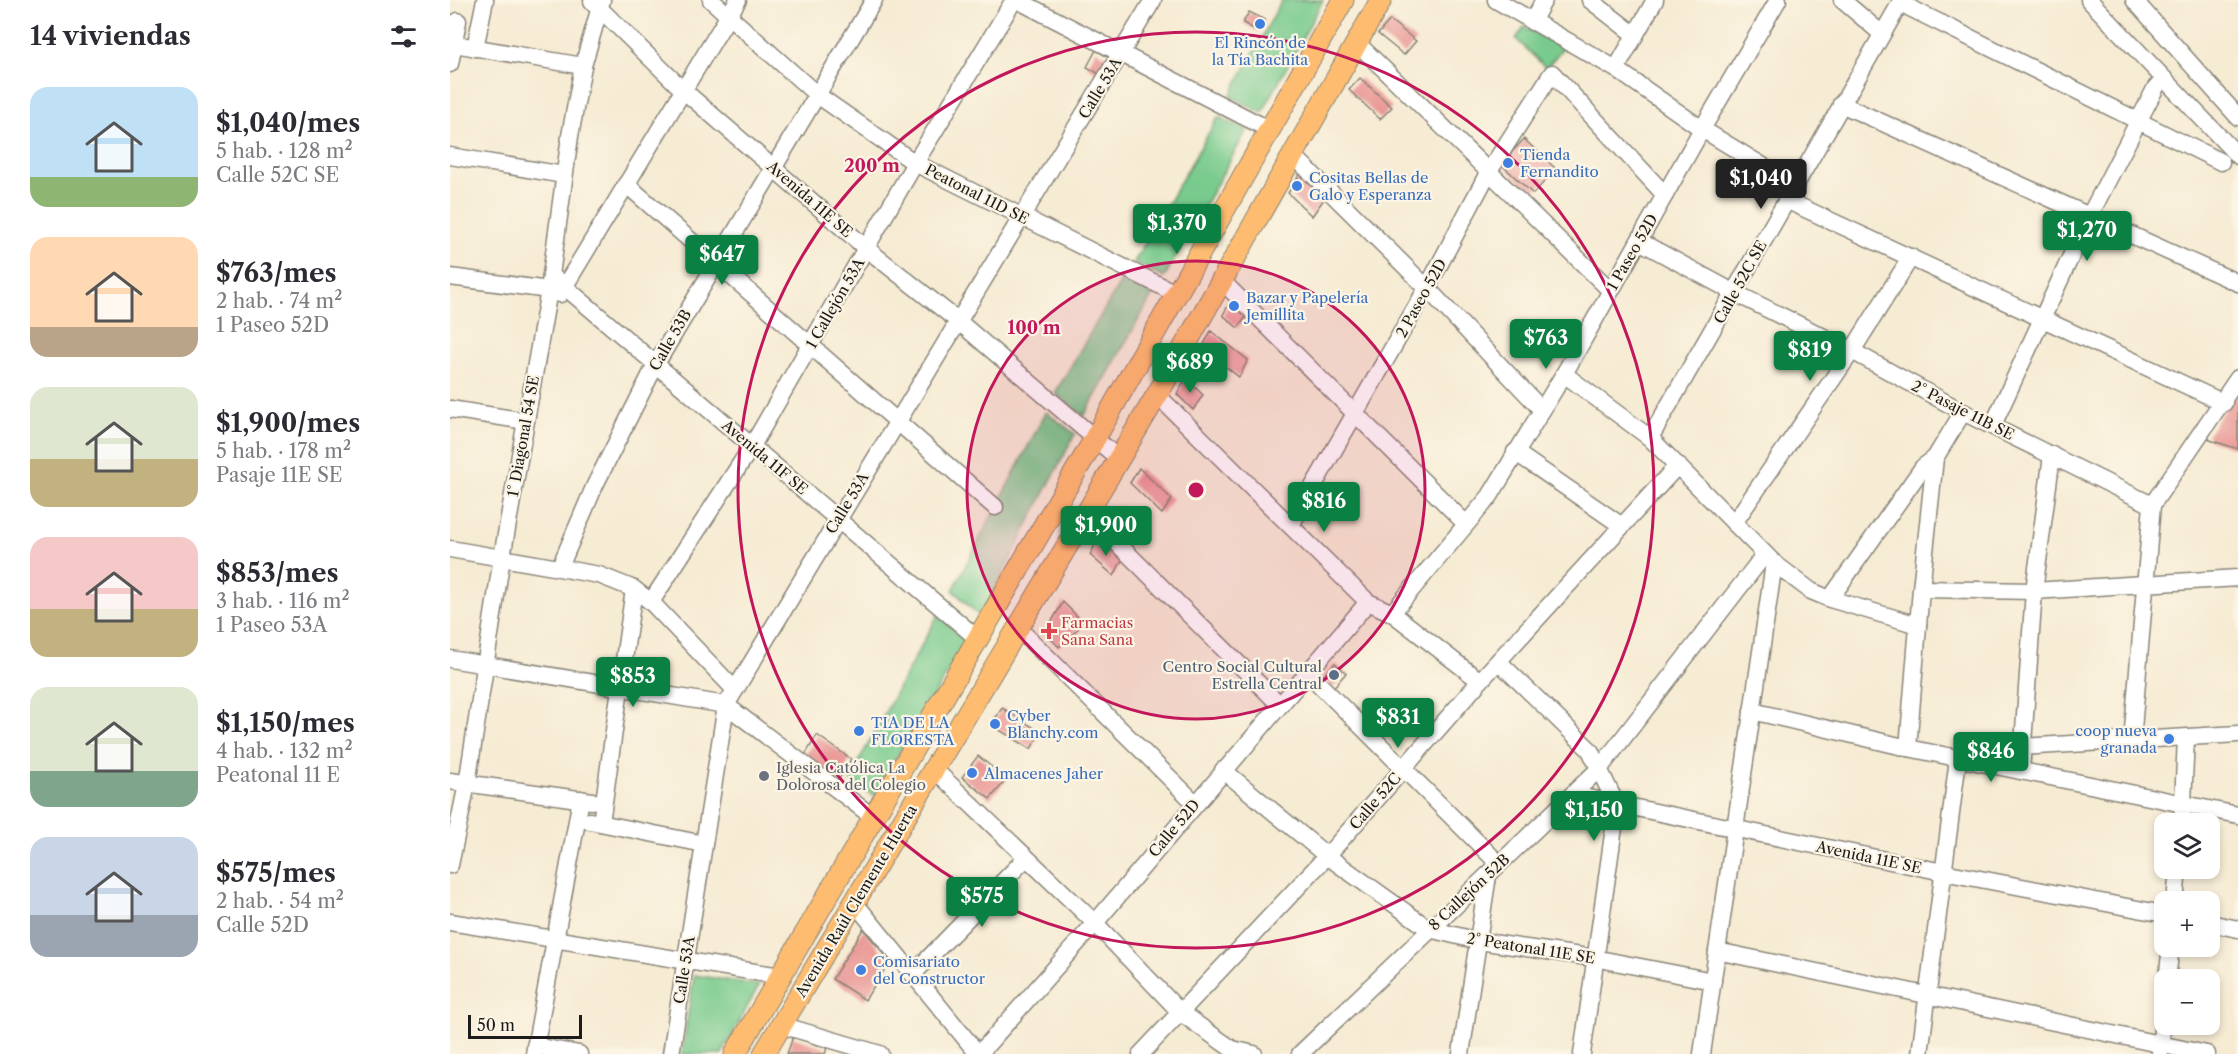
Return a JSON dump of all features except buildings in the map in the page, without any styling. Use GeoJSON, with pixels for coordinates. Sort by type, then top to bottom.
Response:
{"type":"FeatureCollection","features":[{"type":"Feature","properties":{"kind":"main road","name":"Avenida Raúl Clemente Huerta"},"geometry":{"type":"LineString","coordinates":[[735,1054],[978,639],[1097,442],[1177,294],[1343,0]]}},
{"type":"Feature","properties":{"kind":"main road","name":"Avenida Raúl Clemente Huerta"},"geometry":{"type":"LineString","coordinates":[[764,1054],[1157,395],[1381,0]]}},
{"type":"Feature","properties":{"kind":"street"},"geometry":{"type":"LineString","coordinates":[[474,48],[485,0]]}},
{"type":"Feature","properties":{"kind":"street","name":"Peatonal 11D SE"},"geometry":{"type":"LineString","coordinates":[[711,0],[816,94],[915,163],[1177,294]]}},
{"type":"Feature","properties":{"kind":"street"},"geometry":{"type":"LineString","coordinates":[[545,310],[567,288],[626,184],[738,0]]}},
{"type":"Feature","properties":{"kind":"street","name":"Calle 53B"},"geometry":{"type":"LineString","coordinates":[[560,567],[595,485],[656,364],[874,0]]}},
{"type":"Feature","properties":{"kind":"street"},"geometry":{"type":"LineString","coordinates":[[1015,0],[1270,130]]}},
{"type":"Feature","properties":{"kind":"street","name":"1 Callejón 53A"},"geometry":{"type":"LineString","coordinates":[[651,602],[752,446],[915,163],[1015,0]]}},
{"type":"Feature","properties":{"kind":"street","name":"Calle 53A"},"geometry":{"type":"LineString","coordinates":[[671,1054],[730,697],[1153,0]]}},
{"type":"Feature","properties":{"kind":"street"},"geometry":{"type":"LineString","coordinates":[[742,1054],[1351,0]]}},
{"type":"Feature","properties":{"kind":"street"},"geometry":{"type":"LineString","coordinates":[[1496,0],[1616,69],[1790,193],[1911,257],[2224,403]]}},
{"type":"Feature","properties":{"kind":"street"},"geometry":{"type":"LineString","coordinates":[[1532,22],[1544,0]]}},
{"type":"Feature","properties":{"kind":"street"},"geometry":{"type":"LineString","coordinates":[[1590,0],[1635,35]]}},
{"type":"Feature","properties":{"kind":"street"},"geometry":{"type":"LineString","coordinates":[[1616,69],[1655,0]]}},
{"type":"Feature","properties":{"kind":"street","name":"1 Paseo 52D"},"geometry":{"type":"LineString","coordinates":[[1392,613],[1490,496],[1564,374],[1702,129],[1778,0]]}},
{"type":"Feature","properties":{"kind":"street"},"geometry":{"type":"LineString","coordinates":[[1842,0],[1882,34]]}},
{"type":"Feature","properties":{"kind":"street"},"geometry":{"type":"LineString","coordinates":[[2089,0],[2164,75],[2238,156]]}},
{"type":"Feature","properties":{"kind":"street"},"geometry":{"type":"LineString","coordinates":[[2134,0],[2238,117]]}},
{"type":"Feature","properties":{"kind":"street","name":"Avenida 11E SE"},"geometry":{"type":"LineString","coordinates":[[597,2],[683,90],[867,249],[958,321],[1119,459]]}},
{"type":"Feature","properties":{"kind":"street","name":"1° Diagonal 54 SE"},"geometry":{"type":"LineString","coordinates":[[450,866],[458,783],[485,664],[550,282],[564,175],[597,2]]}},
{"type":"Feature","properties":{"kind":"street"},"geometry":{"type":"LineString","coordinates":[[1901,2],[2136,122],[2221,162]]}},
{"type":"Feature","properties":{"kind":"street","name":"Calle 52C SE"},"geometry":{"type":"LineString","coordinates":[[1650,438],[1735,293],[1840,104],[1901,2]]}},
{"type":"Feature","properties":{"kind":"street"},"geometry":{"type":"LineString","coordinates":[[450,64],[454,44],[454,20],[480,25]]}},
{"type":"Feature","properties":{"kind":"street"},"geometry":{"type":"LineString","coordinates":[[1356,42],[1610,290]]}},
{"type":"Feature","properties":{"kind":"street"},"geometry":{"type":"LineString","coordinates":[[454,44],[583,66]]}},
{"type":"Feature","properties":{"kind":"street","name":"2 Paseo 52D"},"geometry":{"type":"LineString","coordinates":[[1291,525],[1427,288],[1488,173],[1552,73],[1665,195]]}},
{"type":"Feature","properties":{"kind":"street"},"geometry":{"type":"LineString","coordinates":[[1993,425],[2090,215],[2156,87]]}},
{"type":"Feature","properties":{"kind":"street"},"geometry":{"type":"LineString","coordinates":[[1840,104],[2238,283]]}},
{"type":"Feature","properties":{"kind":"street"},"geometry":{"type":"LineString","coordinates":[[1293,155],[1427,288],[1541,409]]}},
{"type":"Feature","properties":{"kind":"street"},"geometry":{"type":"LineString","coordinates":[[450,156],[564,175]]}},
{"type":"Feature","properties":{"kind":"street"},"geometry":{"type":"LineString","coordinates":[[626,184],[995,507]]}},
{"type":"Feature","properties":{"kind":"street","name":"2° Pasaje 11B SE"},"geometry":{"type":"LineString","coordinates":[[1639,241],[1735,293],[1852,351],[1963,412],[2152,505]]}},
{"type":"Feature","properties":{"kind":"street"},"geometry":{"type":"LineString","coordinates":[[1734,523],[1852,351],[1911,257]]}},
{"type":"Feature","properties":{"kind":"street"},"geometry":{"type":"LineString","coordinates":[[450,277],[550,282]]}},
{"type":"Feature","properties":{"kind":"street"},"geometry":{"type":"LineString","coordinates":[[1221,280],[1355,416],[1466,524]]}},
{"type":"Feature","properties":{"kind":"street","name":"Avenida 11F SE"},"geometry":{"type":"LineString","coordinates":[[550,282],[567,288],[978,639]]}},
{"type":"Feature","properties":{"kind":"street"},"geometry":{"type":"LineString","coordinates":[[1564,374],[1650,438],[1769,558],[1811,591],[1830,599],[1918,625]]}},
{"type":"Feature","properties":{"kind":"street"},"geometry":{"type":"LineString","coordinates":[[2132,741],[2143,584],[2152,505],[2224,403],[2238,378]]}},
{"type":"Feature","properties":{"kind":"street"},"geometry":{"type":"LineString","coordinates":[[1157,395],[1368,602],[1392,613],[1480,681]]}},
{"type":"Feature","properties":{"kind":"street"},"geometry":{"type":"LineString","coordinates":[[450,409],[526,421]]}},
{"type":"Feature","properties":{"kind":"street"},"geometry":{"type":"LineString","coordinates":[[1830,599],[1923,467],[1935,458],[1963,412]]}},
{"type":"Feature","properties":{"kind":"street"},"geometry":{"type":"LineString","coordinates":[[1515,452],[1622,526]]}},
{"type":"Feature","properties":{"kind":"street"},"geometry":{"type":"LineString","coordinates":[[2021,771],[2034,591],[2052,455]]}},
{"type":"Feature","properties":{"kind":"street"},"geometry":{"type":"LineString","coordinates":[[1908,748],[1935,458]]}},
{"type":"Feature","properties":{"kind":"street","name":"Calle 52C"},"geometry":{"type":"LineString","coordinates":[[1141,1054],[1327,856],[1480,681],[1678,465]]}},
{"type":"Feature","properties":{"kind":"street"},"geometry":{"type":"LineString","coordinates":[[1087,513],[1279,704]]}},
{"type":"Feature","properties":{"kind":"street"},"geometry":{"type":"LineString","coordinates":[[450,549],[599,575],[634,589],[651,602],[730,697],[873,817]]}},
{"type":"Feature","properties":{"kind":"street"},"geometry":{"type":"LineString","coordinates":[[1702,1054],[1752,711],[1769,558]]}},
{"type":"Feature","properties":{"kind":"street","name":"8 Callejón 52B"},"geometry":{"type":"LineString","coordinates":[[1300,1054],[1600,768],[1769,558]]}},
{"type":"Feature","properties":{"kind":"street"},"geometry":{"type":"LineString","coordinates":[[1921,589],[2034,591],[2238,578]]}},
{"type":"Feature","properties":{"kind":"street"},"geometry":{"type":"LineString","coordinates":[[601,823],[618,688],[634,589]]}},
{"type":"Feature","properties":{"kind":"street","name":"Calle 52D"},"geometry":{"type":"LineString","coordinates":[[978,1054],[1095,923],[1368,602]]}},
{"type":"Feature","properties":{"kind":"street"},"geometry":{"type":"LineString","coordinates":[[1018,628],[1195,803]]}},
{"type":"Feature","properties":{"kind":"street"},"geometry":{"type":"LineString","coordinates":[[450,659],[618,688],[730,697]]}},
{"type":"Feature","properties":{"kind":"street"},"geometry":{"type":"LineString","coordinates":[[1499,662],[1590,750],[1617,806],[1582,1054]]}},
{"type":"Feature","properties":{"kind":"street"},"geometry":{"type":"LineString","coordinates":[[1307,672],[1403,768],[1493,870],[1461,1054]]}},
{"type":"Feature","properties":{"kind":"street"},"geometry":{"type":"LineString","coordinates":[[1752,711],[1958,759],[2238,815]]}},
{"type":"Feature","properties":{"kind":"street"},"geometry":{"type":"LineString","coordinates":[[1958,759],[1970,752],[2022,747],[2238,734]]}},
{"type":"Feature","properties":{"kind":"street"},"geometry":{"type":"LineString","coordinates":[[2183,813],[2186,738]]}},
{"type":"Feature","properties":{"kind":"street"},"geometry":{"type":"LineString","coordinates":[[1920,1054],[1958,759]]}},
{"type":"Feature","properties":{"kind":"street"},"geometry":{"type":"LineString","coordinates":[[934,770],[1095,923],[1181,1013],[1232,1052],[1254,1054]]}},
{"type":"Feature","properties":{"kind":"street","name":"2° Peatonal 11E SE"},"geometry":{"type":"LineString","coordinates":[[1223,770],[1327,856],[1429,929],[1479,941],[1594,958],[1713,981]]}},
{"type":"Feature","properties":{"kind":"street"},"geometry":{"type":"LineString","coordinates":[[458,783],[603,802]]}},
{"type":"Feature","properties":{"kind":"street","name":"Avenida 11E SE"},"geometry":{"type":"LineString","coordinates":[[1574,795],[1617,806],[1943,872],[2154,912]]}},
{"type":"Feature","properties":{"kind":"street"},"geometry":{"type":"LineString","coordinates":[[579,1054],[534,1050],[581,800]]}},
{"type":"Feature","properties":{"kind":"street"},"geometry":{"type":"LineString","coordinates":[[579,819],[704,844]]}},
{"type":"Feature","properties":{"kind":"street"},"geometry":{"type":"LineString","coordinates":[[913,974],[1026,858]]}},
{"type":"Feature","properties":{"kind":"street"},"geometry":{"type":"LineString","coordinates":[[854,902],[978,1054]]}},
{"type":"Feature","properties":{"kind":"street"},"geometry":{"type":"LineString","coordinates":[[450,922],[780,976]]}},
{"type":"Feature","properties":{"kind":"street"},"geometry":{"type":"LineString","coordinates":[[2220,925],[2238,929]]}},
{"type":"Feature","properties":{"kind":"street"},"geometry":{"type":"LineString","coordinates":[[1717,951],[2160,1049],[2207,1054]]}},
{"type":"Feature","properties":{"kind":"street"},"geometry":{"type":"LineString","coordinates":[[781,1025],[880,1054]]}},
{"type":"Feature","properties":{"kind":"green space"},"geometry":{"type":"Polygon","coordinates":[[[1282,0],[1323,0],[1262,113],[1230,96],[1282,0]]]}},
{"type":"Feature","properties":{"kind":"green space"},"geometry":{"type":"Polygon","coordinates":[[[1524,27],[1563,48],[1546,68],[1516,39],[1524,27]]]}},
{"type":"Feature","properties":{"kind":"green space"},"geometry":{"type":"Polygon","coordinates":[[[1218,117],[1247,130],[1164,278],[1134,262],[1218,117]]]}},
{"type":"Feature","properties":{"kind":"green space"},"geometry":{"type":"Polygon","coordinates":[[[1124,276],[1153,294],[1084,416],[1055,393],[1124,276]]]}},
{"type":"Feature","properties":{"kind":"green space"},"geometry":{"type":"Polygon","coordinates":[[[1046,412],[1075,434],[980,617],[953,590],[1046,412]]]}},
{"type":"Feature","properties":{"kind":"green space"},"geometry":{"type":"Polygon","coordinates":[[[938,615],[967,641],[873,796],[849,779],[938,615]]]}},
{"type":"Feature","properties":{"kind":"green space"},"geometry":{"type":"Polygon","coordinates":[[[694,975],[759,985],[722,1054],[682,1054],[694,975]]]}},
{"type":"Feature","properties":{"kind":"place","name":"El Rincón de la Tía Bachita"},"geometry":{"type":"Point","coordinates":[1260,24]}},
{"type":"Feature","properties":{"kind":"place","name":"Tienda Fernandito"},"geometry":{"type":"Point","coordinates":[1508,163]}},
{"type":"Feature","properties":{"kind":"place","name":"Cositas Bellas de Galo y Esperanza"},"geometry":{"type":"Point","coordinates":[1297,186]}},
{"type":"Feature","properties":{"kind":"place","name":"Bazar y Papelería Jemillita"},"geometry":{"type":"Point","coordinates":[1234,306]}},
{"type":"Feature","properties":{"kind":"place","name":"Farmacias Sana Sana"},"geometry":{"type":"Point","coordinates":[1049,631]}},
{"type":"Feature","properties":{"kind":"place","name":"Centro Social Cultural Estrella Central"},"geometry":{"type":"Point","coordinates":[1334,675]}},
{"type":"Feature","properties":{"kind":"place","name":"Cyber Blanchy.com"},"geometry":{"type":"Point","coordinates":[995,724]}},
{"type":"Feature","properties":{"kind":"place","name":"TIA DE LA FLORESTA"},"geometry":{"type":"Point","coordinates":[859,731]}},
{"type":"Feature","properties":{"kind":"place","name":"coop nueva granada"},"geometry":{"type":"Point","coordinates":[2169,739]}},
{"type":"Feature","properties":{"kind":"place","name":"Almacenes Jaher"},"geometry":{"type":"Point","coordinates":[972,773]}},
{"type":"Feature","properties":{"kind":"place","name":"Iglesia Católica La Dolorosa del Colegio"},"geometry":{"type":"Point","coordinates":[764,776]}},
{"type":"Feature","properties":{"kind":"place","name":"Comisariato del Constructor"},"geometry":{"type":"Point","coordinates":[861,970]}}]}
